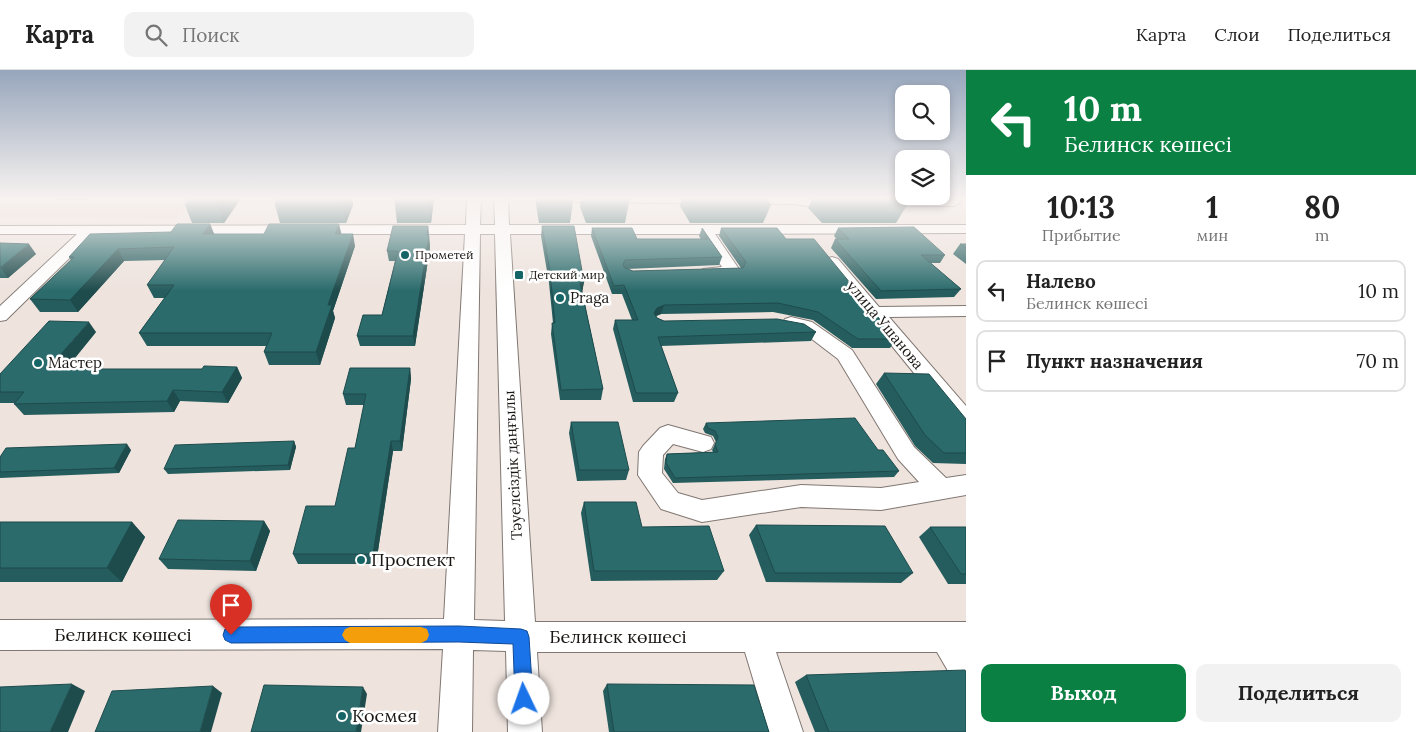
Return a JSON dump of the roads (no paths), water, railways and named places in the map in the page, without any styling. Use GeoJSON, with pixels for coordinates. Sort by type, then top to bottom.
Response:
{"type":"FeatureCollection","features":[{"type":"Feature","properties":{"kind":"street","name":"улица Ушанова"},"geometry":{"type":"LineString","coordinates":[[805,229],[966,421]]}},
{"type":"Feature","properties":{"kind":"street"},"geometry":{"type":"LineString","coordinates":[[0,230],[966,229]]}},
{"type":"Feature","properties":{"kind":"street"},"geometry":{"type":"LineString","coordinates":[[0,316],[90,230]]}},
{"type":"Feature","properties":{"kind":"street"},"geometry":{"type":"LineString","coordinates":[[455,732],[473,230]]}},
{"type":"Feature","properties":{"kind":"street","name":"Тәуелсіздік даңғылы"},"geometry":{"type":"LineString","coordinates":[[503,230],[525,732]]}},
{"type":"Feature","properties":{"kind":"street"},"geometry":{"type":"LineString","coordinates":[[696,272],[732,272],[704,230]]}},
{"type":"Feature","properties":{"kind":"street"},"geometry":{"type":"LineString","coordinates":[[875,312],[966,312]]}},
{"type":"Feature","properties":{"kind":"street"},"geometry":{"type":"LineString","coordinates":[[773,320],[806,326],[845,356],[906,453],[941,489]]}},
{"type":"Feature","properties":{"kind":"street"},"geometry":{"type":"LineString","coordinates":[[703,443],[668,434],[651,452],[650,474],[670,501],[702,511],[801,496],[881,500],[966,485]]}},
{"type":"Feature","properties":{"kind":"street","name":"Белинск көшесі"},"geometry":{"type":"LineString","coordinates":[[0,635],[459,634],[521,637],[956,637]]}},
{"type":"Feature","properties":{"kind":"street"},"geometry":{"type":"LineString","coordinates":[[756,637],[786,732]]}},
{"type":"Feature","properties":{"kind":"street"},"geometry":{"type":"LineString","coordinates":[[956,637],[966,672]]}},
{"type":"Feature","properties":{"kind":"place","name":"Прометей"},"geometry":{"type":"Point","coordinates":[405,255]}},
{"type":"Feature","properties":{"kind":"place","name":"Детский мир"},"geometry":{"type":"Point","coordinates":[519,275]}},
{"type":"Feature","properties":{"kind":"place","name":"Praga"},"geometry":{"type":"Point","coordinates":[560,298]}},
{"type":"Feature","properties":{"kind":"place","name":"Мастер"},"geometry":{"type":"Point","coordinates":[38,363]}},
{"type":"Feature","properties":{"kind":"place","name":"Проспект"},"geometry":{"type":"Point","coordinates":[361,560]}},
{"type":"Feature","properties":{"kind":"place","name":"Космея"},"geometry":{"type":"Point","coordinates":[342,716]}}]}
